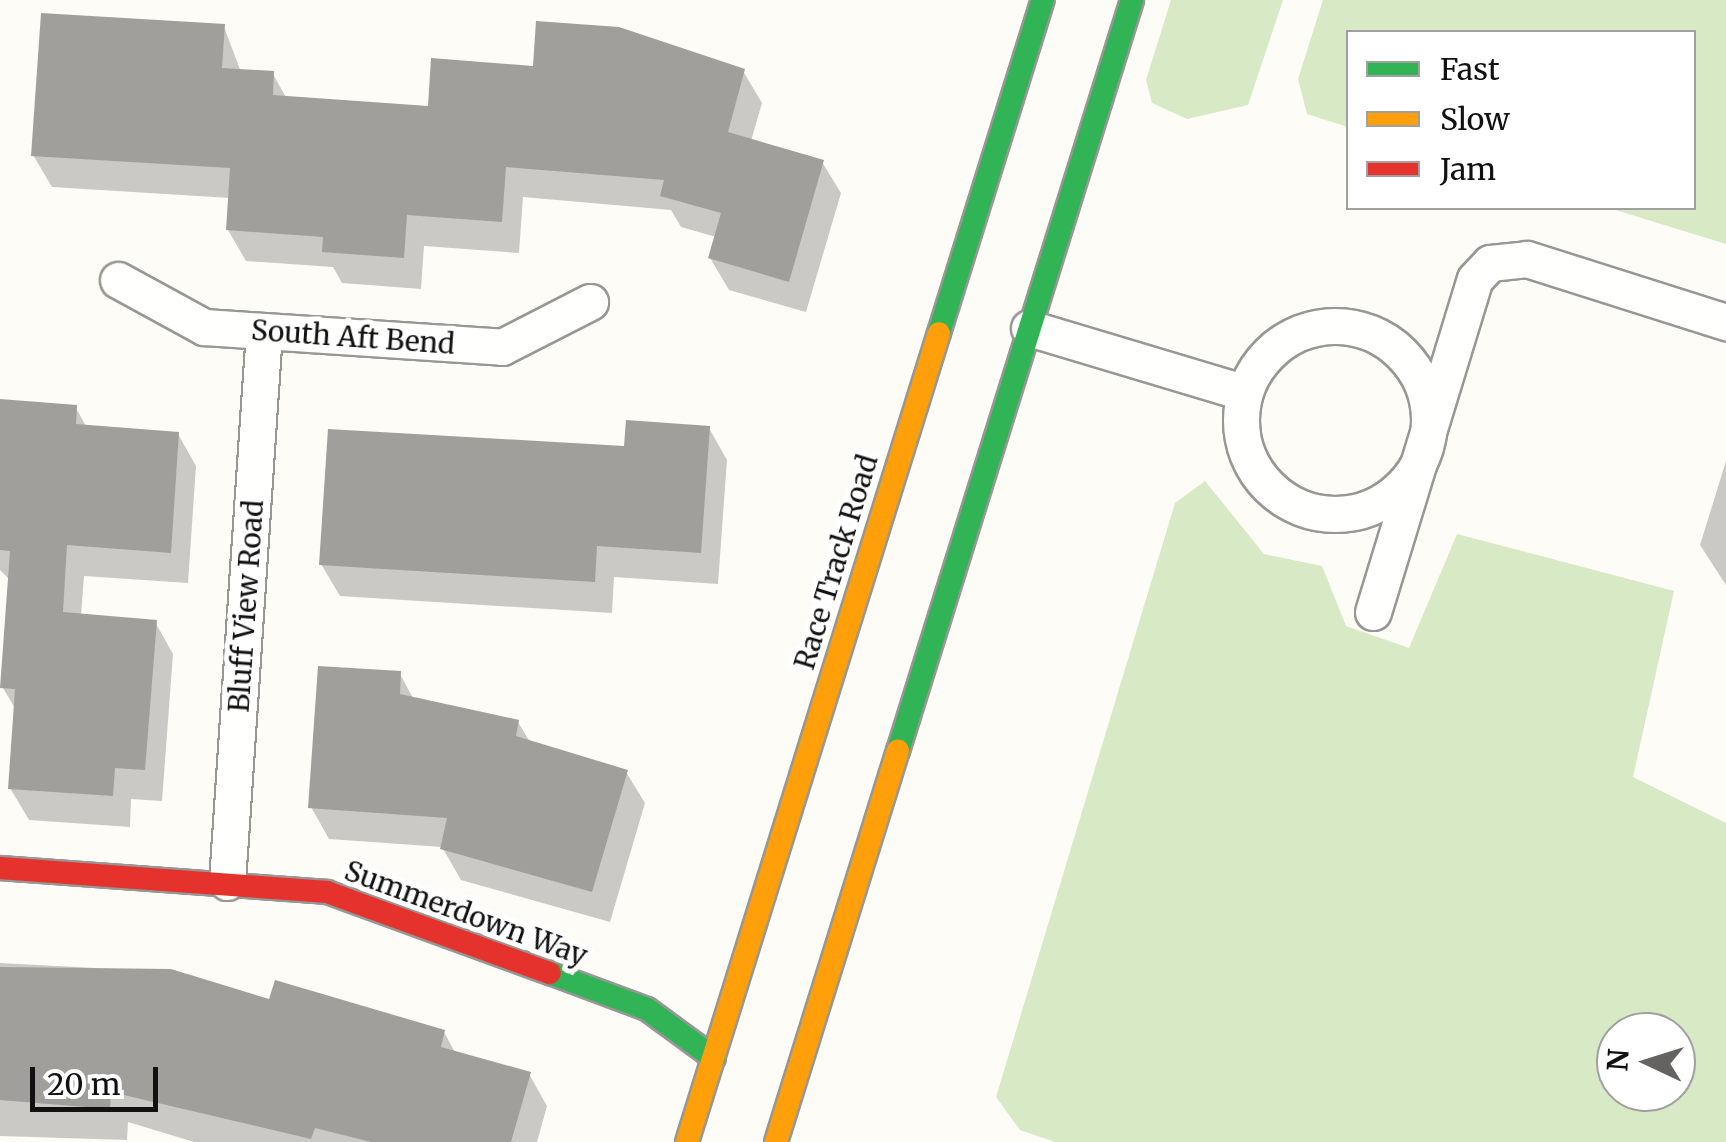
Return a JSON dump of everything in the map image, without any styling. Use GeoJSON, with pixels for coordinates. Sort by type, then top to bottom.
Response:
{"type":"FeatureCollection","features":[{"type":"Feature","properties":{"kind":"main road","name":"Race Track Road"},"geometry":{"type":"LineString","coordinates":[[688,1142],[1043,0]]}},
{"type":"Feature","properties":{"kind":"main road"},"geometry":{"type":"LineString","coordinates":[[776,1142],[1001,320],[1132,0]]}},
{"type":"Feature","properties":{"kind":"main road"},"geometry":{"type":"LineString","coordinates":[[947,305],[1001,320]]}},
{"type":"Feature","properties":{"kind":"main road","name":"Summerdown Way"},"geometry":{"type":"LineString","coordinates":[[0,868],[327,892],[648,1009],[714,1058]]}},
{"type":"Feature","properties":{"kind":"street"},"geometry":{"type":"LineString","coordinates":[[1373,612],[1475,279],[1498,259],[1527,259],[1726,322]]}},
{"type":"Feature","properties":{"kind":"street","name":"South Aft Bend"},"geometry":{"type":"LineString","coordinates":[[118,280],[204,327],[502,347],[590,302]]}},
{"type":"Feature","properties":{"kind":"street"},"geometry":{"type":"LineString","coordinates":[[1001,320],[1242,392]]}},
{"type":"Feature","properties":{"kind":"street"},"geometry":{"type":"LineString","coordinates":[[1338,327],[1378,336],[1420,374],[1425,448],[1383,505],[1347,514],[1303,508],[1268,486],[1247,455],[1242,392],[1259,363],[1293,336],[1338,327]]}},
{"type":"Feature","properties":{"kind":"street","name":"Bluff View Road"},"geometry":{"type":"LineString","coordinates":[[228,882],[264,331]]}},
{"type":"Feature","properties":{"kind":"green space"},"geometry":{"type":"Polygon","coordinates":[[[1171,0],[1283,0],[1248,105],[1187,119],[1152,103],[1146,80],[1171,0]]]}},
{"type":"Feature","properties":{"kind":"green space"},"geometry":{"type":"Polygon","coordinates":[[[1323,0],[1726,0],[1726,244],[1616,210],[1696,210],[1696,30],[1346,30],[1346,126],[1307,114],[1298,79],[1323,0]]]}},
{"type":"Feature","properties":{"kind":"green space"},"geometry":{"type":"Polygon","coordinates":[[[1205,481],[1264,554],[1322,566],[1346,626],[1409,648],[1457,534],[1674,591],[1633,777],[1726,823],[1726,1142],[1055,1142],[1020,1130],[996,1097],[1175,503],[1205,481]]]}},
{"type":"Feature","properties":{"kind":"building"},"geometry":{"type":"Polygon","coordinates":[[[41,13],[225,24],[222,68],[274,71],[273,95],[428,106],[431,58],[533,66],[536,21],[619,27],[745,69],[728,132],[824,160],[789,282],[708,258],[721,213],[660,196],[664,180],[506,167],[502,222],[407,215],[404,258],[322,252],[323,237],[226,230],[230,168],[31,156],[41,13]]]}},
{"type":"Feature","properties":{"kind":"building"},"geometry":{"type":"Polygon","coordinates":[[[0,399],[77,405],[76,424],[179,432],[171,553],[67,545],[63,612],[157,620],[145,770],[115,768],[113,796],[8,789],[15,689],[0,688],[10,551],[0,550],[0,399]]]}},
{"type":"Feature","properties":{"kind":"building"},"geometry":{"type":"Polygon","coordinates":[[[626,420],[710,426],[701,553],[597,546],[595,582],[319,565],[328,429],[624,446],[626,420]]]}},
{"type":"Feature","properties":{"kind":"building"},"geometry":{"type":"Polygon","coordinates":[[[318,666],[401,671],[400,694],[519,720],[516,736],[628,770],[592,892],[440,849],[447,818],[308,808],[318,666]]]}},
{"type":"Feature","properties":{"kind":"building"},"geometry":{"type":"Polygon","coordinates":[[[0,967],[171,969],[269,999],[275,980],[445,1030],[441,1047],[531,1072],[511,1142],[371,1142],[315,1128],[311,1139],[111,1092],[110,1109],[0,1100],[0,967]]]}},
{"type":"Feature","properties":{"kind":"traffic: fast"},"geometry":{"type":"LineString","coordinates":[[939,333],[1043,0]]}},
{"type":"Feature","properties":{"kind":"traffic: fast"},"geometry":{"type":"LineString","coordinates":[[898,751],[1132,0]]}},
{"type":"Feature","properties":{"kind":"traffic: fast"},"geometry":{"type":"LineString","coordinates":[[550,973],[647,1009],[714,1058]]}},
{"type":"Feature","properties":{"kind":"traffic: slow"},"geometry":{"type":"LineString","coordinates":[[687,1142],[939,333]]}},
{"type":"Feature","properties":{"kind":"traffic: slow"},"geometry":{"type":"LineString","coordinates":[[776,1142],[898,751]]}},
{"type":"Feature","properties":{"kind":"traffic: jam"},"geometry":{"type":"LineString","coordinates":[[0,868],[327,892],[550,973]]}}]}
